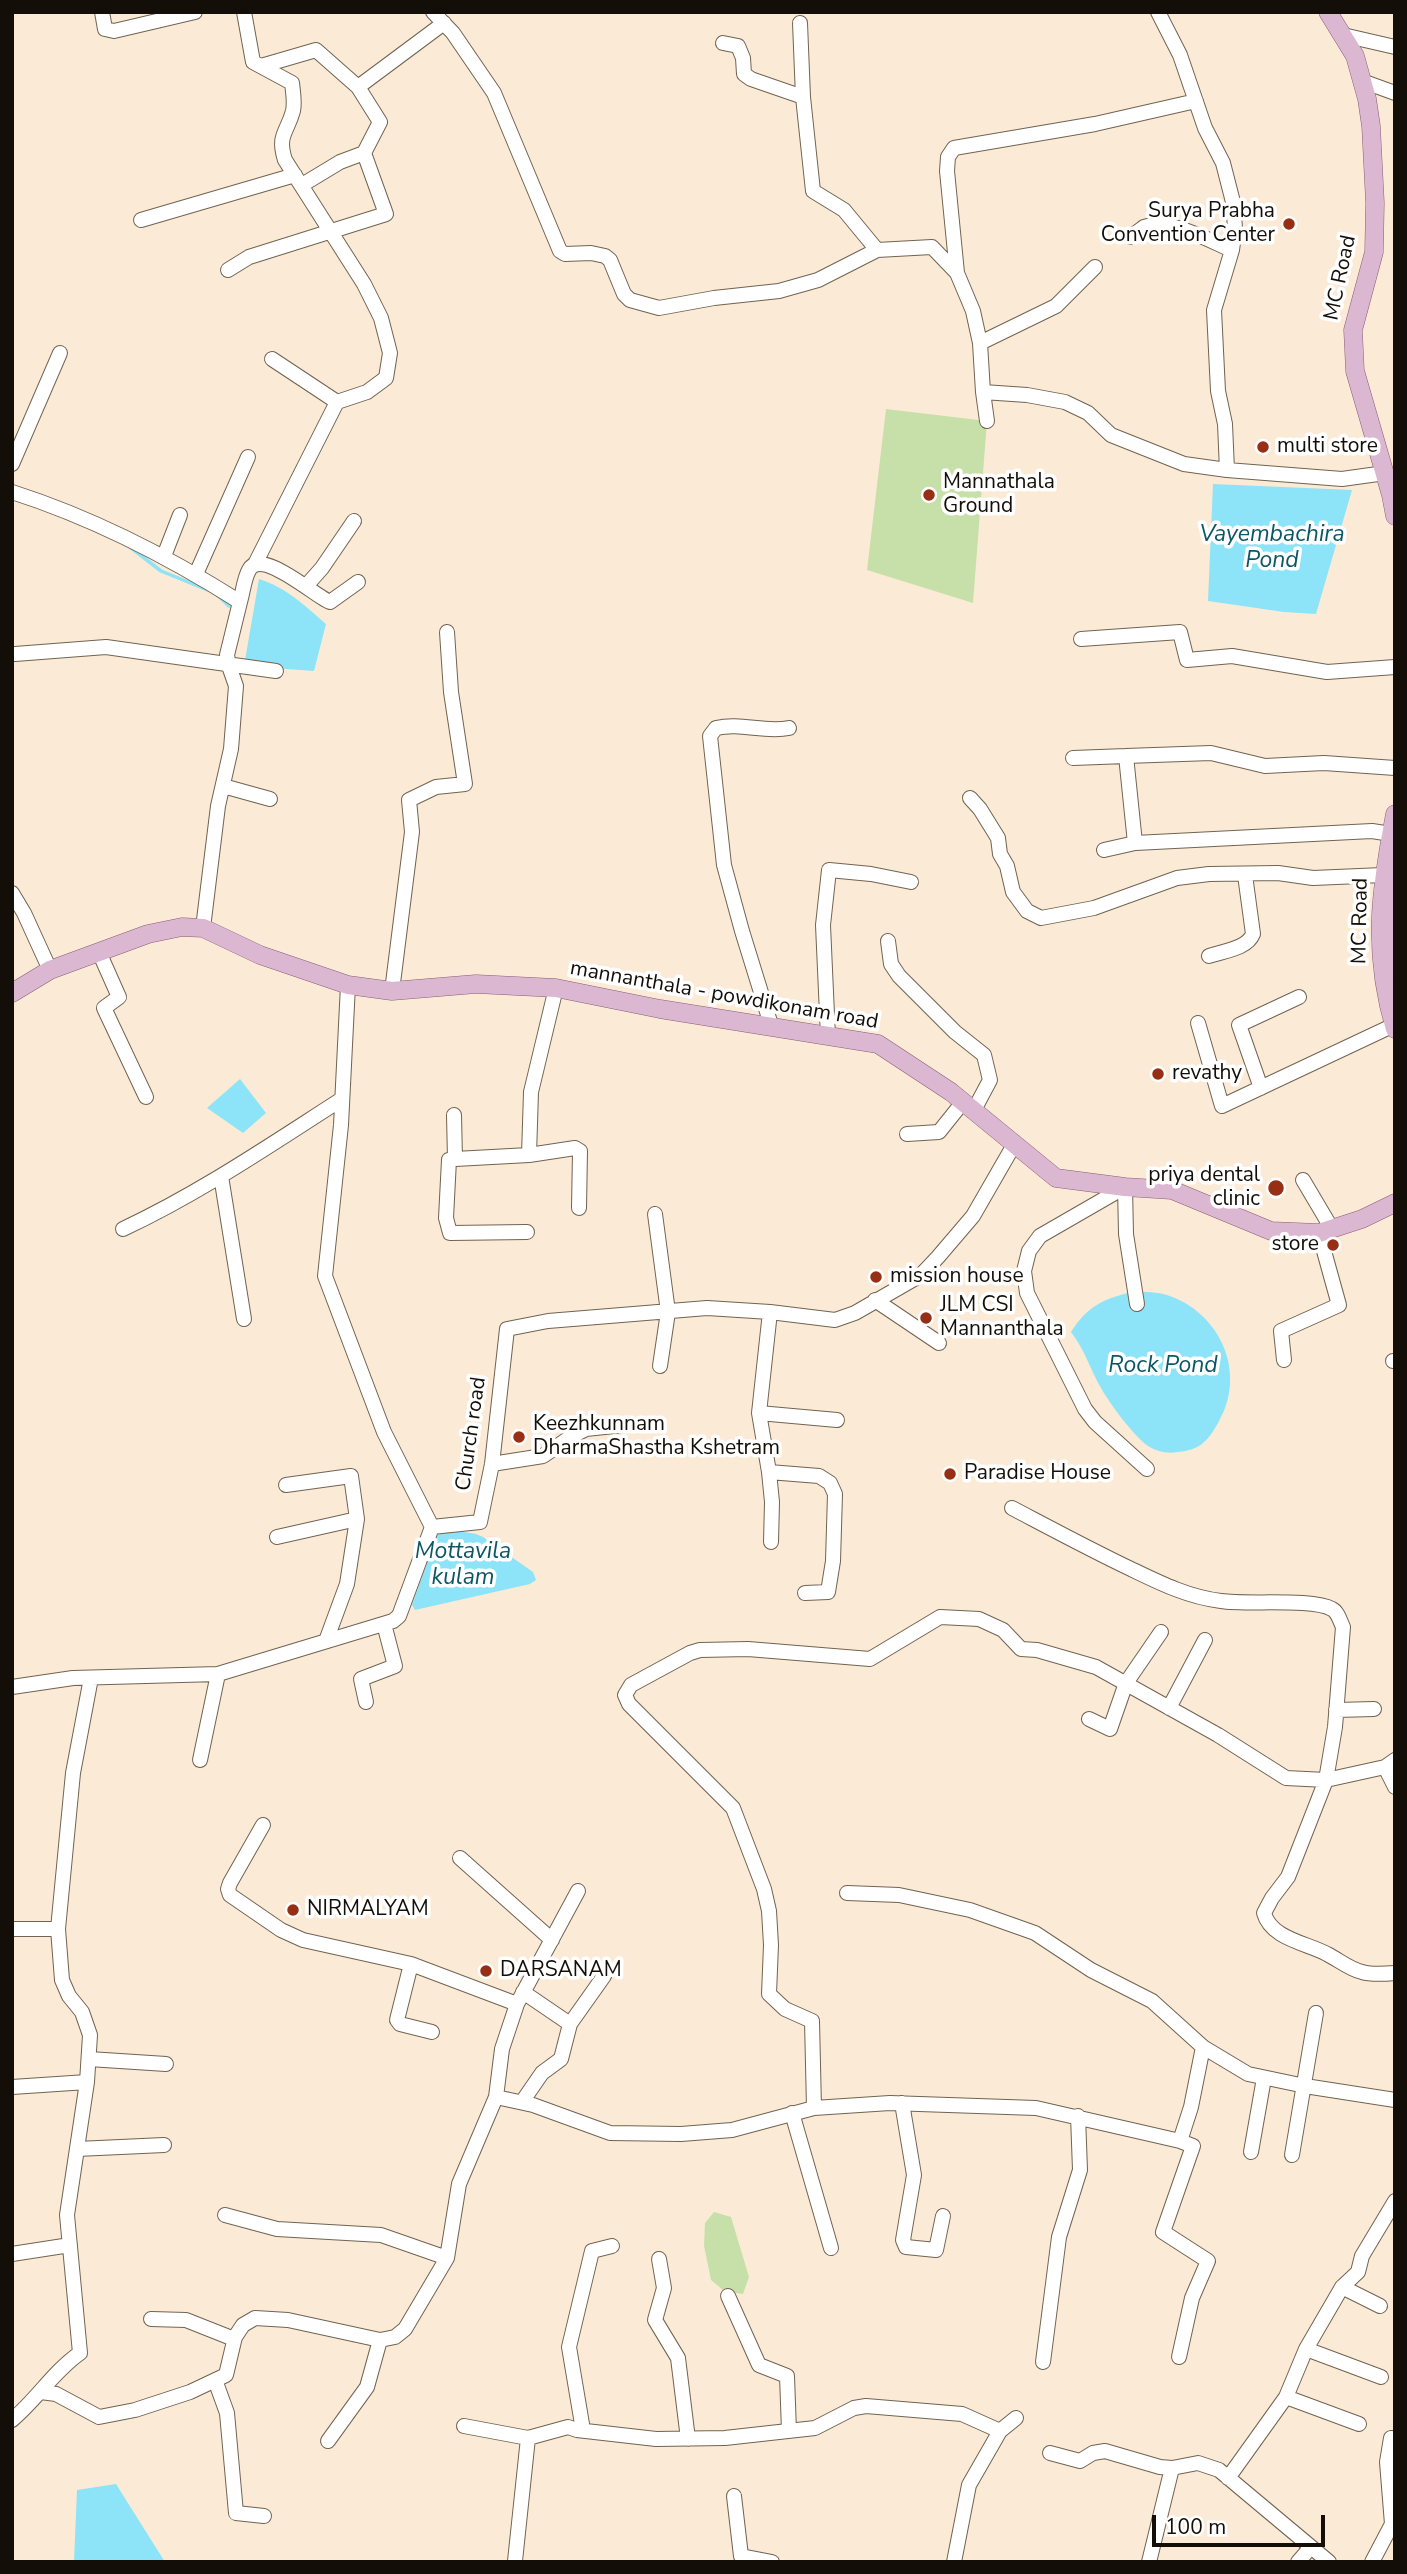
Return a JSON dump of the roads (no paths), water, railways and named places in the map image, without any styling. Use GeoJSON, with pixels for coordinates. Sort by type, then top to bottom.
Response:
{"type":"FeatureCollection","features":[{"type":"Feature","properties":{"kind":"main road","name":"MC Road"},"geometry":{"type":"LineString","coordinates":[[1328,12],[1355,56],[1367,99],[1371,126],[1374,252],[1353,330],[1353,349],[1355,371],[1395,516]]}},
{"type":"Feature","properties":{"kind":"main road","name":"MC Road"},"geometry":{"type":"LineString","coordinates":[[1394,1027],[1383,982],[1379,935],[1383,875],[1395,814]]}},
{"type":"Feature","properties":{"kind":"main road","name":"MC Road"},"geometry":{"type":"LineString","coordinates":[[1395,890],[1390,951],[1395,968]]}},
{"type":"Feature","properties":{"kind":"main road","name":"mannanthala - powdikonam road"},"geometry":{"type":"LineString","coordinates":[[12,993],[50,970],[99,952],[166,930],[203,928],[260,955],[348,985],[392,991],[476,984],[556,988],[660,1009],[878,1044],[969,1106],[1056,1178],[1172,1190],[1271,1231],[1325,1231],[1362,1219],[1395,1203]]}},
{"type":"Feature","properties":{"kind":"street"},"geometry":{"type":"LineString","coordinates":[[102,12],[106,29],[114,32],[195,12]]}},
{"type":"Feature","properties":{"kind":"street"},"geometry":{"type":"LineString","coordinates":[[203,928],[218,806],[231,749],[236,686],[227,654],[249,570],[255,564],[337,402],[367,392],[386,378],[390,352],[381,318],[364,284],[285,160],[280,146],[293,110],[292,83],[253,62],[244,12]]}},
{"type":"Feature","properties":{"kind":"street"},"geometry":{"type":"LineString","coordinates":[[433,12],[453,33],[494,93],[559,251],[565,254],[591,253],[605,256],[610,260],[624,294],[630,300],[659,308],[714,298],[779,291],[818,281],[877,250],[932,247],[957,273]]}},
{"type":"Feature","properties":{"kind":"street"},"geometry":{"type":"LineString","coordinates":[[1158,12],[1180,55],[1206,128],[1223,163],[1231,191],[1234,228],[1232,250],[1214,310],[1218,391],[1225,424],[1227,470]]}},
{"type":"Feature","properties":{"kind":"street"},"geometry":{"type":"LineString","coordinates":[[358,87],[444,23]]}},
{"type":"Feature","properties":{"kind":"street"},"geometry":{"type":"LineString","coordinates":[[800,23],[803,97],[813,191],[844,210],[877,250]]}},
{"type":"Feature","properties":{"kind":"street"},"geometry":{"type":"LineString","coordinates":[[1343,35],[1395,47]]}},
{"type":"Feature","properties":{"kind":"street"},"geometry":{"type":"LineString","coordinates":[[723,43],[738,46],[743,58],[744,74],[751,79],[803,97]]}},
{"type":"Feature","properties":{"kind":"street"},"geometry":{"type":"LineString","coordinates":[[141,220],[298,180],[365,153],[380,122],[358,87],[316,50],[261,66]]}},
{"type":"Feature","properties":{"kind":"street"},"geometry":{"type":"LineString","coordinates":[[1362,81],[1395,93]]}},
{"type":"Feature","properties":{"kind":"street"},"geometry":{"type":"LineString","coordinates":[[988,421],[980,343],[973,312],[957,273],[948,157],[954,148],[1095,124],[1196,101]]}},
{"type":"Feature","properties":{"kind":"street"},"geometry":{"type":"LineString","coordinates":[[228,270],[249,257],[386,214],[365,153]]}},
{"type":"Feature","properties":{"kind":"street"},"geometry":{"type":"LineString","coordinates":[[1130,237],[1146,227],[1160,225],[1180,228],[1232,250]]}},
{"type":"Feature","properties":{"kind":"street"},"geometry":{"type":"LineString","coordinates":[[980,343],[1056,306],[1095,267]]}},
{"type":"Feature","properties":{"kind":"street"},"geometry":{"type":"LineString","coordinates":[[12,464],[60,353]]}},
{"type":"Feature","properties":{"kind":"street"},"geometry":{"type":"LineString","coordinates":[[272,359],[337,402]]}},
{"type":"Feature","properties":{"kind":"street"},"geometry":{"type":"LineString","coordinates":[[983,392],[1065,402],[1088,413],[1111,435],[1184,464],[1342,479],[1385,473]]}},
{"type":"Feature","properties":{"kind":"street"},"geometry":{"type":"LineString","coordinates":[[196,574],[248,457]]}},
{"type":"Feature","properties":{"kind":"street"},"geometry":{"type":"LineString","coordinates":[[12,492],[55,506],[164,556],[240,602]]}},
{"type":"Feature","properties":{"kind":"street"},"geometry":{"type":"LineString","coordinates":[[164,556],[180,515]]}},
{"type":"Feature","properties":{"kind":"street"},"geometry":{"type":"LineString","coordinates":[[306,586],[322,568],[354,521]]}},
{"type":"Feature","properties":{"kind":"street"},"geometry":{"type":"LineString","coordinates":[[255,564],[264,563],[330,602],[358,582]]}},
{"type":"Feature","properties":{"kind":"street"},"geometry":{"type":"LineString","coordinates":[[392,991],[412,832],[409,800],[436,787],[465,784],[451,692],[447,632]]}},
{"type":"Feature","properties":{"kind":"street"},"geometry":{"type":"LineString","coordinates":[[1081,639],[1180,632],[1187,660],[1232,656],[1327,672],[1395,667]]}},
{"type":"Feature","properties":{"kind":"street"},"geometry":{"type":"LineString","coordinates":[[15,654],[106,647],[276,671]]}},
{"type":"Feature","properties":{"kind":"street"},"geometry":{"type":"LineString","coordinates":[[772,1028],[724,864],[710,736],[716,728],[730,724],[764,731],[789,728]]}},
{"type":"Feature","properties":{"kind":"street"},"geometry":{"type":"LineString","coordinates":[[1073,758],[1211,753],[1265,766],[1324,763],[1395,768]]}},
{"type":"Feature","properties":{"kind":"street"},"geometry":{"type":"LineString","coordinates":[[1126,755],[1135,843]]}},
{"type":"Feature","properties":{"kind":"street"},"geometry":{"type":"LineString","coordinates":[[223,786],[270,799]]}},
{"type":"Feature","properties":{"kind":"street"},"geometry":{"type":"LineString","coordinates":[[970,798],[980,808],[998,838],[1013,892],[1027,911],[1041,918],[1094,908],[1177,878],[1209,874],[1278,873],[1313,877],[1383,875]]}},
{"type":"Feature","properties":{"kind":"street"},"geometry":{"type":"LineString","coordinates":[[1104,850],[1135,843],[1372,831],[1391,834]]}},
{"type":"Feature","properties":{"kind":"street"},"geometry":{"type":"LineString","coordinates":[[828,1037],[823,925],[829,870],[871,874],[911,883]]}},
{"type":"Feature","properties":{"kind":"street"},"geometry":{"type":"LineString","coordinates":[[1209,956],[1244,945],[1251,940],[1253,934],[1245,875]]}},
{"type":"Feature","properties":{"kind":"street"},"geometry":{"type":"LineString","coordinates":[[12,893],[50,970]]}},
{"type":"Feature","properties":{"kind":"street"},"geometry":{"type":"LineString","coordinates":[[888,941],[891,964],[899,976],[955,1032],[984,1055],[990,1080],[969,1106],[939,1132],[907,1134]]}},
{"type":"Feature","properties":{"kind":"street"},"geometry":{"type":"LineString","coordinates":[[99,952],[119,997],[103,1008],[146,1097]]}},
{"type":"Feature","properties":{"kind":"street"},"geometry":{"type":"LineString","coordinates":[[12,1688],[73,1678],[218,1674],[384,1624],[399,1616],[432,1527],[384,1432],[325,1276],[342,1099],[348,985]]}},
{"type":"Feature","properties":{"kind":"street"},"geometry":{"type":"LineString","coordinates":[[529,1155],[531,1092],[556,988]]}},
{"type":"Feature","properties":{"kind":"street"},"geometry":{"type":"LineString","coordinates":[[1261,1088],[1240,1025],[1299,997]]}},
{"type":"Feature","properties":{"kind":"street"},"geometry":{"type":"LineString","coordinates":[[1198,1023],[1222,1107],[1394,1027]]}},
{"type":"Feature","properties":{"kind":"street"},"geometry":{"type":"LineString","coordinates":[[123,1228],[160,1212],[342,1099]]}},
{"type":"Feature","properties":{"kind":"street"},"geometry":{"type":"LineString","coordinates":[[454,1115],[455,1159]]}},
{"type":"Feature","properties":{"kind":"street","name":"Church road"},"geometry":{"type":"LineString","coordinates":[[432,1527],[480,1522],[492,1464],[507,1329],[534,1323],[707,1308],[835,1320],[855,1313],[921,1275],[939,1257],[973,1216],[1015,1143]]}},
{"type":"Feature","properties":{"kind":"street"},"geometry":{"type":"LineString","coordinates":[[527,1232],[450,1233],[446,1218],[449,1160],[529,1155],[575,1148],[580,1151],[579,1208]]}},
{"type":"Feature","properties":{"kind":"street"},"geometry":{"type":"LineString","coordinates":[[221,1175],[244,1319]]}},
{"type":"Feature","properties":{"kind":"street"},"geometry":{"type":"LineString","coordinates":[[1284,1360],[1281,1331],[1339,1305],[1325,1231],[1303,1180]]}},
{"type":"Feature","properties":{"kind":"street"},"geometry":{"type":"LineString","coordinates":[[1138,1304],[1126,1234],[1125,1187],[1040,1236],[1029,1251],[1024,1271],[1027,1293],[1085,1409],[1095,1422],[1147,1469]]}},
{"type":"Feature","properties":{"kind":"street"},"geometry":{"type":"LineString","coordinates":[[655,1214],[668,1312],[660,1366]]}},
{"type":"Feature","properties":{"kind":"street"},"geometry":{"type":"LineString","coordinates":[[875,1300],[939,1343]]}},
{"type":"Feature","properties":{"kind":"street"},"geometry":{"type":"LineString","coordinates":[[770,1312],[759,1413],[772,1502],[771,1542]]}},
{"type":"Feature","properties":{"kind":"street"},"geometry":{"type":"LineString","coordinates":[[759,1413],[836,1420]]}},
{"type":"Feature","properties":{"kind":"street"},"geometry":{"type":"LineString","coordinates":[[492,1464],[506,1464],[543,1456],[586,1429],[623,1425]]}},
{"type":"Feature","properties":{"kind":"street"},"geometry":{"type":"LineString","coordinates":[[769,1472],[819,1476],[830,1483],[835,1494],[833,1561],[828,1592],[805,1593]]}},
{"type":"Feature","properties":{"kind":"street"},"geometry":{"type":"LineString","coordinates":[[286,1485],[351,1476],[357,1519],[347,1584],[326,1641]]}},
{"type":"Feature","properties":{"kind":"street"},"geometry":{"type":"LineString","coordinates":[[1012,1508],[1168,1587],[1225,1602],[1302,1604],[1332,1609],[1343,1627],[1336,1710],[1326,1780],[1288,1877],[1264,1913],[1269,1924],[1289,1938],[1328,1954],[1342,1964],[1361,1972],[1382,1975],[1395,1973]]}},
{"type":"Feature","properties":{"kind":"street"},"geometry":{"type":"LineString","coordinates":[[277,1536],[357,1519]]}},
{"type":"Feature","properties":{"kind":"street"},"geometry":{"type":"LineString","coordinates":[[814,2108],[812,2021],[785,2009],[769,1994],[769,1911],[764,1889],[733,1808],[629,1704],[625,1695],[631,1685],[700,1650],[748,1649],[870,1658],[940,1617],[979,1619],[1003,1630],[1021,1649],[1037,1650],[1096,1667],[1218,1735],[1286,1778],[1326,1780],[1390,1763],[1395,1787]]}},
{"type":"Feature","properties":{"kind":"street"},"geometry":{"type":"LineString","coordinates":[[366,1702],[361,1679],[396,1666],[384,1624]]}},
{"type":"Feature","properties":{"kind":"street"},"geometry":{"type":"LineString","coordinates":[[1089,1719],[1110,1729],[1126,1683],[1161,1632]]}},
{"type":"Feature","properties":{"kind":"street"},"geometry":{"type":"LineString","coordinates":[[1169,1707],[1205,1640]]}},
{"type":"Feature","properties":{"kind":"street"},"geometry":{"type":"LineString","coordinates":[[200,1760],[218,1674]]}},
{"type":"Feature","properties":{"kind":"street"},"geometry":{"type":"LineString","coordinates":[[12,2420],[41,2392],[64,2364],[80,2353],[67,2215],[87,2082],[90,2035],[82,2012],[69,1996],[62,1979],[58,1929],[73,1773],[91,1678]]}},
{"type":"Feature","properties":{"kind":"street"},"geometry":{"type":"LineString","coordinates":[[1336,1710],[1374,1709]]}},
{"type":"Feature","properties":{"kind":"street"},"geometry":{"type":"LineString","coordinates":[[263,1825],[228,1889],[230,1895],[282,1930],[303,1940],[411,1965],[520,1998],[570,2024]]}},
{"type":"Feature","properties":{"kind":"street"},"geometry":{"type":"LineString","coordinates":[[460,1858],[552,1940]]}},
{"type":"Feature","properties":{"kind":"street"},"geometry":{"type":"LineString","coordinates":[[41,2392],[56,2394],[99,2417],[135,2410],[190,2392],[228,2372],[234,2339],[243,2325],[255,2318],[288,2320],[380,2340],[395,2337],[405,2329],[447,2258],[460,2184],[496,2097],[502,2049],[520,1998],[578,1891]]}},
{"type":"Feature","properties":{"kind":"street"},"geometry":{"type":"LineString","coordinates":[[847,1893],[899,1895],[970,1910],[1035,1933],[1091,1970],[1152,2001],[1203,2047],[1248,2074],[1395,2100]]}},
{"type":"Feature","properties":{"kind":"street"},"geometry":{"type":"LineString","coordinates":[[12,1929],[58,1929]]}},
{"type":"Feature","properties":{"kind":"street"},"geometry":{"type":"LineString","coordinates":[[411,1965],[397,2021],[432,2032]]}},
{"type":"Feature","properties":{"kind":"street"},"geometry":{"type":"LineString","coordinates":[[522,2102],[542,2073],[561,2059],[570,2024],[604,1976]]}},
{"type":"Feature","properties":{"kind":"street"},"geometry":{"type":"LineString","coordinates":[[1293,2155],[1317,2013]]}},
{"type":"Feature","properties":{"kind":"street"},"geometry":{"type":"LineString","coordinates":[[1180,2141],[1191,2107],[1203,2047]]}},
{"type":"Feature","properties":{"kind":"street"},"geometry":{"type":"LineString","coordinates":[[89,2059],[166,2064]]}},
{"type":"Feature","properties":{"kind":"street"},"geometry":{"type":"LineString","coordinates":[[1251,2152],[1264,2078]]}},
{"type":"Feature","properties":{"kind":"street"},"geometry":{"type":"LineString","coordinates":[[12,2087],[87,2082]]}},
{"type":"Feature","properties":{"kind":"street"},"geometry":{"type":"LineString","coordinates":[[496,2097],[522,2102],[610,2133],[681,2134],[732,2130],[814,2108],[902,2104],[1036,2108],[1180,2141],[1193,2146],[1163,2232],[1208,2261],[1192,2298],[1179,2357]]}},
{"type":"Feature","properties":{"kind":"street"},"geometry":{"type":"LineString","coordinates":[[902,2104],[914,2175],[903,2240],[906,2247],[936,2250],[943,2216]]}},
{"type":"Feature","properties":{"kind":"street"},"geometry":{"type":"LineString","coordinates":[[792,2113],[831,2248]]}},
{"type":"Feature","properties":{"kind":"street"},"geometry":{"type":"LineString","coordinates":[[1043,2362],[1059,2237],[1080,2170],[1078,2116]]}},
{"type":"Feature","properties":{"kind":"street"},"geometry":{"type":"LineString","coordinates":[[77,2149],[163,2145]]}},
{"type":"Feature","properties":{"kind":"street"},"geometry":{"type":"LineString","coordinates":[[1228,2477],[1286,2397],[1306,2349],[1342,2287],[1358,2272],[1362,2256],[1395,2201]]}},
{"type":"Feature","properties":{"kind":"street"},"geometry":{"type":"LineString","coordinates":[[225,2215],[277,2229],[381,2235],[447,2258]]}},
{"type":"Feature","properties":{"kind":"street"},"geometry":{"type":"LineString","coordinates":[[12,2254],[71,2245]]}},
{"type":"Feature","properties":{"kind":"street"},"geometry":{"type":"LineString","coordinates":[[583,2430],[569,2347],[592,2251],[612,2246]]}},
{"type":"Feature","properties":{"kind":"street"},"geometry":{"type":"LineString","coordinates":[[659,2259],[664,2288],[655,2320],[678,2358],[688,2439]]}},
{"type":"Feature","properties":{"kind":"street"},"geometry":{"type":"LineString","coordinates":[[1342,2287],[1381,2306]]}},
{"type":"Feature","properties":{"kind":"street"},"geometry":{"type":"LineString","coordinates":[[727,2296],[759,2365],[787,2376],[789,2431]]}},
{"type":"Feature","properties":{"kind":"street"},"geometry":{"type":"LineString","coordinates":[[151,2319],[186,2320],[234,2339]]}},
{"type":"Feature","properties":{"kind":"street"},"geometry":{"type":"LineString","coordinates":[[328,2441],[367,2387],[380,2340]]}},
{"type":"Feature","properties":{"kind":"street"},"geometry":{"type":"LineString","coordinates":[[1306,2349],[1381,2377]]}},
{"type":"Feature","properties":{"kind":"street"},"geometry":{"type":"LineString","coordinates":[[215,2380],[227,2413],[236,2513],[264,2516]]}},
{"type":"Feature","properties":{"kind":"street"},"geometry":{"type":"LineString","coordinates":[[1286,2397],[1359,2424]]}},
{"type":"Feature","properties":{"kind":"street"},"geometry":{"type":"LineString","coordinates":[[464,2426],[528,2438],[568,2427],[656,2439],[688,2439],[819,2427],[854,2408],[866,2406],[962,2414],[1000,2431]]}},
{"type":"Feature","properties":{"kind":"street"},"geometry":{"type":"LineString","coordinates":[[954,2562],[969,2484],[1000,2431],[1016,2418]]}},
{"type":"Feature","properties":{"kind":"street"},"geometry":{"type":"LineString","coordinates":[[515,2561],[528,2438]]}},
{"type":"Feature","properties":{"kind":"street"},"geometry":{"type":"LineString","coordinates":[[1372,2562],[1392,2524],[1387,2462],[1391,2438]]}},
{"type":"Feature","properties":{"kind":"street"},"geometry":{"type":"LineString","coordinates":[[1050,2453],[1080,2462],[1093,2453],[1109,2452],[1160,2467],[1172,2468],[1198,2463],[1219,2470],[1329,2562]]}},
{"type":"Feature","properties":{"kind":"street"},"geometry":{"type":"LineString","coordinates":[[1149,2562],[1172,2468]]}},
{"type":"Feature","properties":{"kind":"street"},"geometry":{"type":"LineString","coordinates":[[734,2496],[741,2556],[772,2562]]}},
{"type":"Feature","properties":{"kind":"street"},"geometry":{"type":"LineString","coordinates":[[1298,2562],[1311,2547]]}},
{"type":"Feature","properties":{"kind":"water","name":"Vayembachira Pond"},"geometry":{"type":"Polygon","coordinates":[[[1213,484],[1352,490],[1316,614],[1208,601],[1213,484]]]}},
{"type":"Feature","properties":{"kind":"water"},"geometry":{"type":"Polygon","coordinates":[[[259,579],[287,592],[326,624],[314,671],[244,666],[259,579]]]}},
{"type":"Feature","properties":{"kind":"water"},"geometry":{"type":"Polygon","coordinates":[[[240,1079],[266,1113],[243,1133],[207,1108],[240,1079]]]}},
{"type":"Feature","properties":{"kind":"water","name":"Rock Pond"},"geometry":{"type":"Polygon","coordinates":[[[1135,1291],[1163,1294],[1186,1303],[1202,1315],[1224,1347],[1230,1384],[1227,1404],[1211,1435],[1192,1449],[1174,1453],[1163,1452],[1142,1441],[1105,1395],[1071,1332],[1084,1315],[1098,1304],[1135,1291]]]}},
{"type":"Feature","properties":{"kind":"water","name":"Mottavila kulam"},"geometry":{"type":"Polygon","coordinates":[[[452,1530],[483,1537],[533,1572],[536,1580],[530,1584],[415,1610],[412,1605],[437,1535],[452,1530]]]}},
{"type":"Feature","properties":{"kind":"water"},"geometry":{"type":"Polygon","coordinates":[[[116,2484],[165,2562],[74,2562],[77,2490],[116,2484]]]}},
{"type":"Feature","properties":{"kind":"waterway"},"geometry":{"type":"LineString","coordinates":[[130,547],[161,571],[215,593],[229,606]]}},
{"type":"Feature","properties":{"kind":"place","name":"Surya Prabha Convention Center"},"geometry":{"type":"Point","coordinates":[1289,224]}},
{"type":"Feature","properties":{"kind":"place","name":"multi store"},"geometry":{"type":"Point","coordinates":[1263,447]}},
{"type":"Feature","properties":{"kind":"place","name":"Mannathala Ground"},"geometry":{"type":"Point","coordinates":[929,495]}},
{"type":"Feature","properties":{"kind":"place","name":"revathy"},"geometry":{"type":"Point","coordinates":[1158,1074]}},
{"type":"Feature","properties":{"kind":"place","name":"priya dental clinic"},"geometry":{"type":"Point","coordinates":[1276,1188]}},
{"type":"Feature","properties":{"kind":"place","name":"store"},"geometry":{"type":"Point","coordinates":[1333,1245]}},
{"type":"Feature","properties":{"kind":"place","name":"mission house"},"geometry":{"type":"Point","coordinates":[876,1277]}},
{"type":"Feature","properties":{"kind":"place","name":"JLM CSI Mannanthala"},"geometry":{"type":"Point","coordinates":[926,1318]}},
{"type":"Feature","properties":{"kind":"place","name":"Keezhkunnam DharmaShastha Kshetram"},"geometry":{"type":"Point","coordinates":[519,1437]}},
{"type":"Feature","properties":{"kind":"place","name":"Paradise House"},"geometry":{"type":"Point","coordinates":[950,1474]}},
{"type":"Feature","properties":{"kind":"place","name":"NIRMALYAM"},"geometry":{"type":"Point","coordinates":[293,1910]}},
{"type":"Feature","properties":{"kind":"place","name":"DARSANAM"},"geometry":{"type":"Point","coordinates":[486,1971]}}]}
